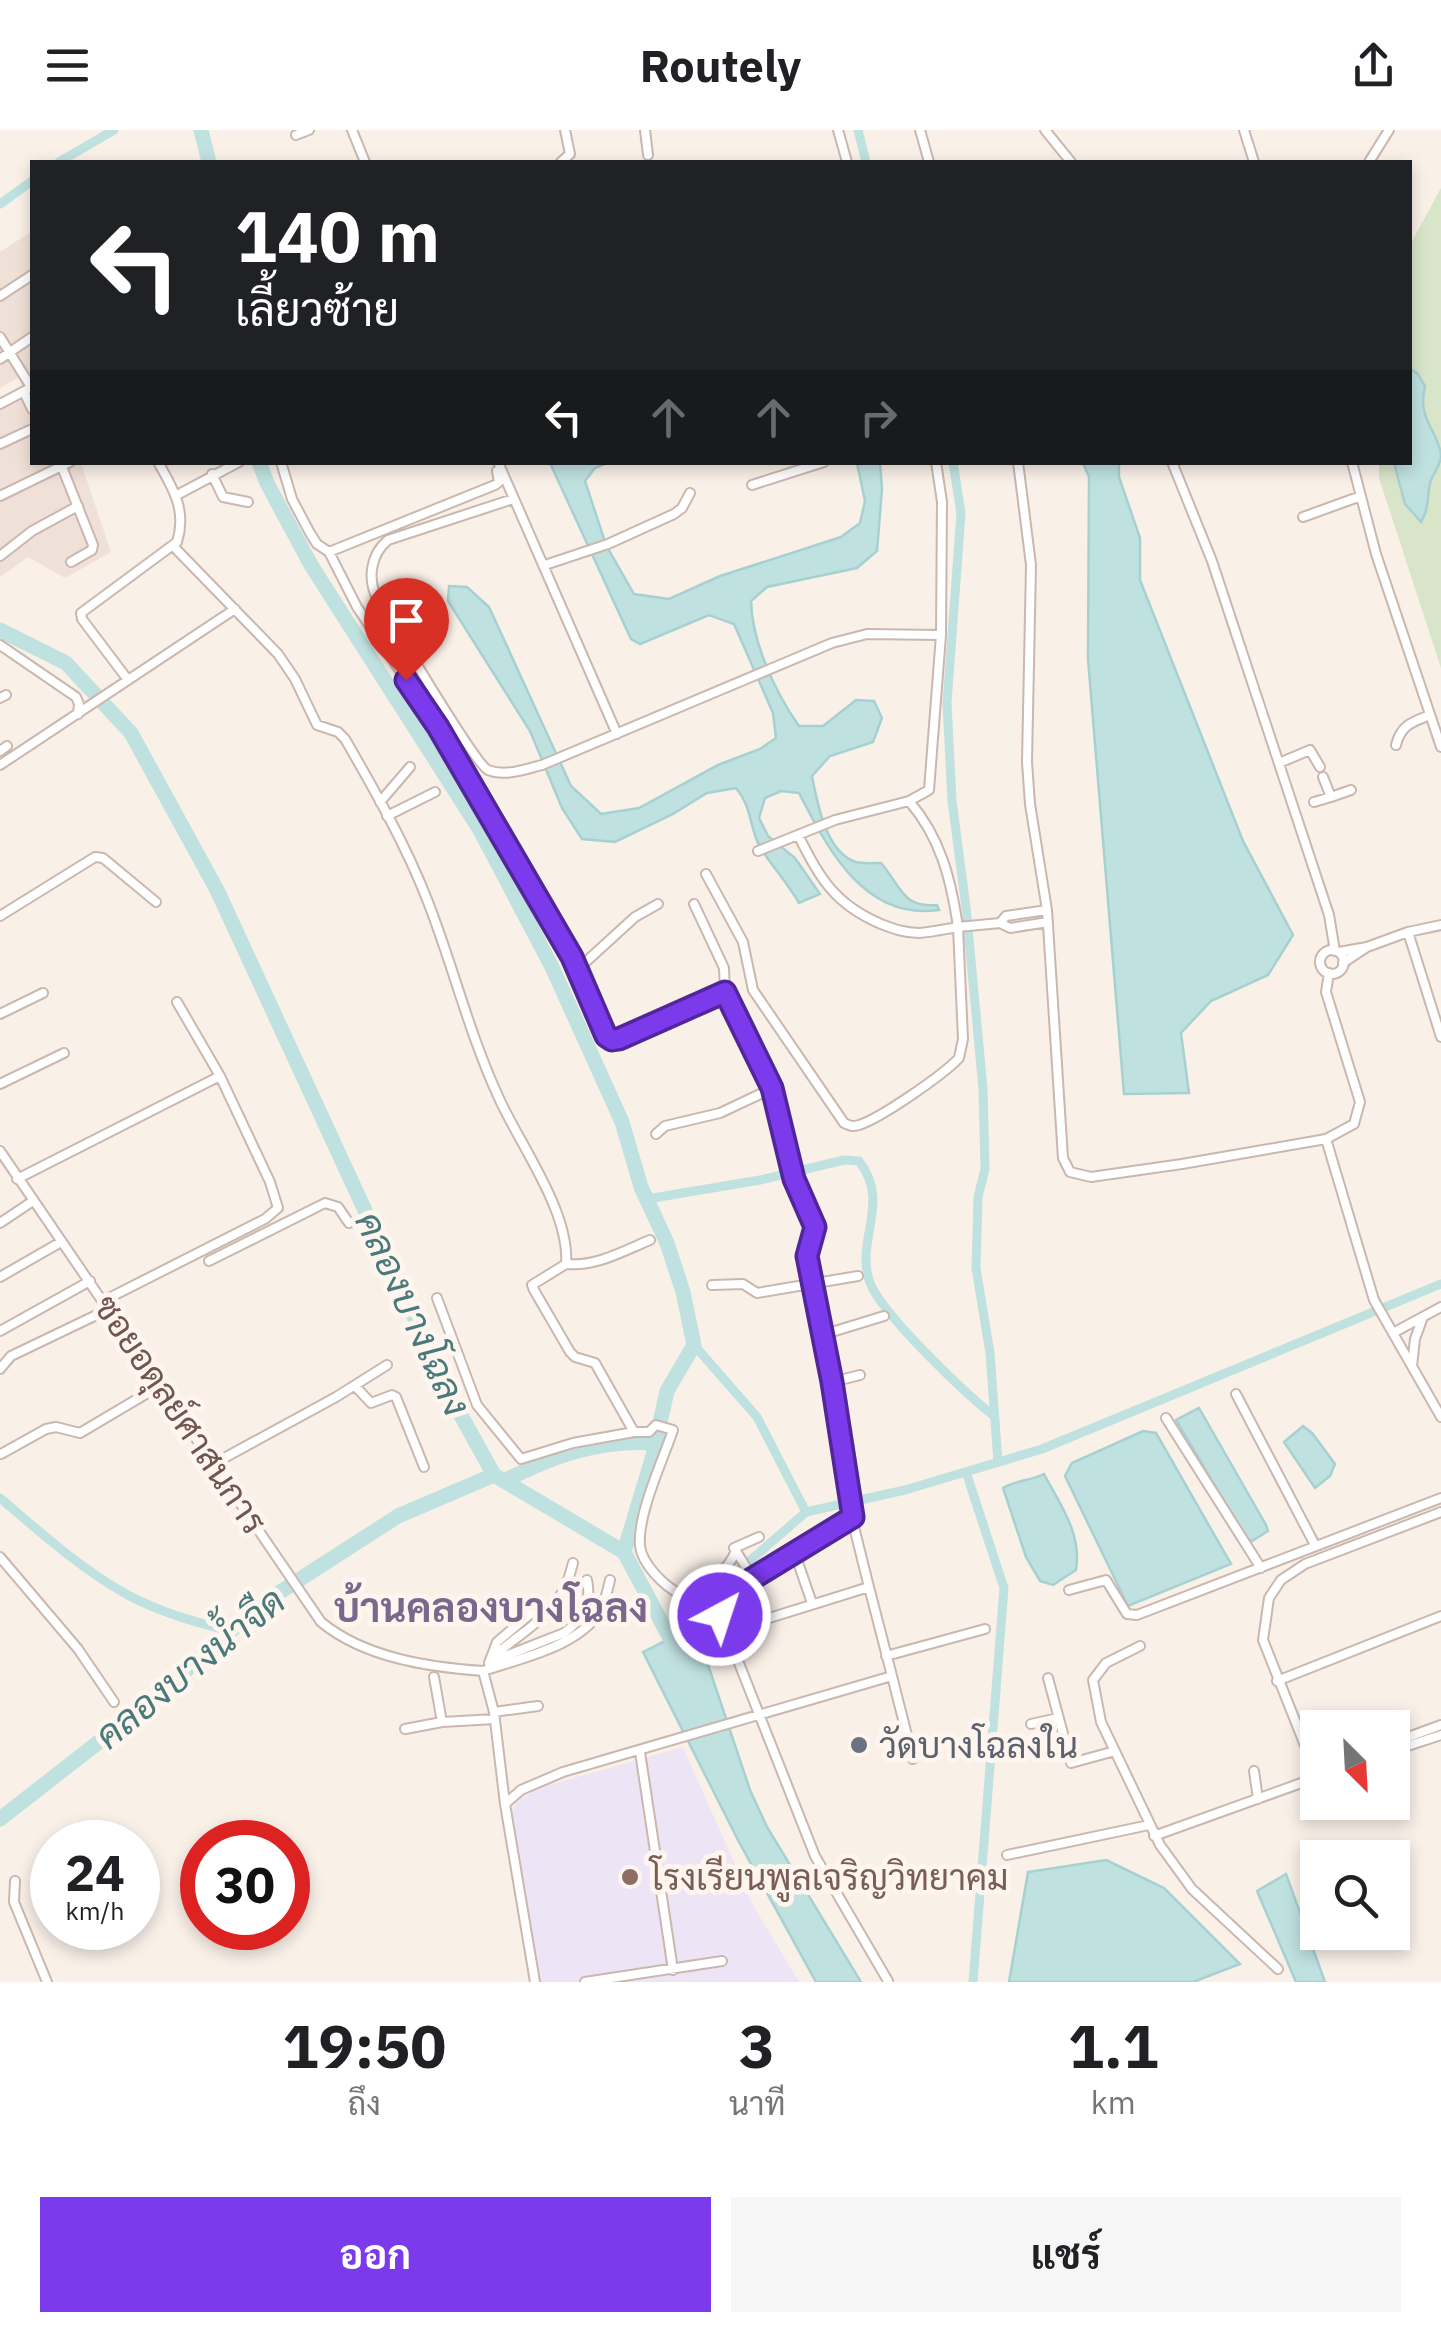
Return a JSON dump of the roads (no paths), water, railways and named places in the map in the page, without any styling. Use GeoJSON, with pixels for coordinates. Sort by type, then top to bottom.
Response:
{"type":"FeatureCollection","features":[{"type":"Feature","properties":{"kind":"street"},"geometry":{"type":"LineString","coordinates":[[296,135],[309,130]]}},
{"type":"Feature","properties":{"kind":"street"},"geometry":{"type":"LineString","coordinates":[[352,130],[364,160]]}},
{"type":"Feature","properties":{"kind":"street"},"geometry":{"type":"LineString","coordinates":[[564,160],[570,154],[565,130]]}},
{"type":"Feature","properties":{"kind":"street"},"geometry":{"type":"LineString","coordinates":[[645,130],[648,155]]}},
{"type":"Feature","properties":{"kind":"street"},"geometry":{"type":"LineString","coordinates":[[838,130],[846,160]]}},
{"type":"Feature","properties":{"kind":"street"},"geometry":{"type":"LineString","coordinates":[[920,130],[928,160]]}},
{"type":"Feature","properties":{"kind":"street"},"geometry":{"type":"LineString","coordinates":[[1045,130],[1069,160]]}},
{"type":"Feature","properties":{"kind":"street"},"geometry":{"type":"LineString","coordinates":[[1244,130],[1253,160]]}},
{"type":"Feature","properties":{"kind":"street"},"geometry":{"type":"LineString","coordinates":[[1370,160],[1389,130]]}},
{"type":"Feature","properties":{"kind":"street"},"geometry":{"type":"LineString","coordinates":[[0,296],[30,276]]}},
{"type":"Feature","properties":{"kind":"street"},"geometry":{"type":"LineString","coordinates":[[0,337],[29,389],[0,404]]}},
{"type":"Feature","properties":{"kind":"street"},"geometry":{"type":"LineString","coordinates":[[0,359],[30,338]]}},
{"type":"Feature","properties":{"kind":"street"},"geometry":{"type":"LineString","coordinates":[[0,444],[30,430]]}},
{"type":"Feature","properties":{"kind":"street"},"geometry":{"type":"LineString","coordinates":[[0,496],[62,465]]}},
{"type":"Feature","properties":{"kind":"street"},"geometry":{"type":"LineString","coordinates":[[64,465],[94,545],[71,562]]}},
{"type":"Feature","properties":{"kind":"street"},"geometry":{"type":"LineString","coordinates":[[126,682],[81,613],[174,547],[181,523],[177,495],[160,465]]}},
{"type":"Feature","properties":{"kind":"street"},"geometry":{"type":"LineString","coordinates":[[282,465],[302,519],[317,544],[329,552],[358,607],[438,727],[578,970],[606,1036],[612,1040],[725,992]]}},
{"type":"Feature","properties":{"kind":"street"},"geometry":{"type":"LineString","coordinates":[[329,552],[495,485],[499,476],[497,465]]}},
{"type":"Feature","properties":{"kind":"street"},"geometry":{"type":"LineString","coordinates":[[497,465],[617,734]]}},
{"type":"Feature","properties":{"kind":"street"},"geometry":{"type":"LineString","coordinates":[[752,484],[814,465]]}},
{"type":"Feature","properties":{"kind":"street"},"geometry":{"type":"LineString","coordinates":[[758,851],[836,820],[909,801],[925,794],[931,786],[941,636],[942,502],[936,465]]}},
{"type":"Feature","properties":{"kind":"street"},"geometry":{"type":"LineString","coordinates":[[1018,465],[1031,565],[1027,762],[1030,804],[1047,910],[1063,1158],[1070,1172],[1091,1177],[1326,1139],[1354,1124],[1360,1102],[1326,992],[1329,974]]}},
{"type":"Feature","properties":{"kind":"street"},"geometry":{"type":"LineString","coordinates":[[1173,465],[1212,561],[1329,915],[1337,952],[1344,963]]}},
{"type":"Feature","properties":{"kind":"street"},"geometry":{"type":"LineString","coordinates":[[1353,465],[1376,554],[1441,748]]}},
{"type":"Feature","properties":{"kind":"street"},"geometry":{"type":"LineString","coordinates":[[177,495],[218,469],[219,493],[248,502]]}},
{"type":"Feature","properties":{"kind":"street"},"geometry":{"type":"LineString","coordinates":[[545,566],[608,544],[679,512],[690,494]]}},
{"type":"Feature","properties":{"kind":"street"},"geometry":{"type":"LineString","coordinates":[[1303,517],[1361,496]]}},
{"type":"Feature","properties":{"kind":"street"},"geometry":{"type":"LineString","coordinates":[[513,499],[388,540],[378,548],[371,568],[371,587],[478,763],[486,770],[502,774],[560,759],[754,674],[857,636],[906,632],[941,636]]}},
{"type":"Feature","properties":{"kind":"street"},"geometry":{"type":"LineString","coordinates":[[0,556],[32,531],[78,506]]}},
{"type":"Feature","properties":{"kind":"street"},"geometry":{"type":"LineString","coordinates":[[174,547],[256,628],[296,679],[316,725],[345,738],[380,802],[428,900],[468,1024],[498,1096],[560,1225],[566,1242],[566,1264]]}},
{"type":"Feature","properties":{"kind":"street"},"geometry":{"type":"LineString","coordinates":[[0,765],[235,608]]}},
{"type":"Feature","properties":{"kind":"street"},"geometry":{"type":"LineString","coordinates":[[0,645],[76,697],[79,714]]}},
{"type":"Feature","properties":{"kind":"street"},"geometry":{"type":"LineString","coordinates":[[1396,745],[1399,732],[1406,725],[1430,715]]}},
{"type":"Feature","properties":{"kind":"street"},"geometry":{"type":"LineString","coordinates":[[1278,763],[1310,750],[1320,767]]}},
{"type":"Feature","properties":{"kind":"street"},"geometry":{"type":"LineString","coordinates":[[380,802],[410,767]]}},
{"type":"Feature","properties":{"kind":"street"},"geometry":{"type":"LineString","coordinates":[[1323,777],[1331,798]]}},
{"type":"Feature","properties":{"kind":"street"},"geometry":{"type":"LineString","coordinates":[[1314,802],[1351,790]]}},
{"type":"Feature","properties":{"kind":"street"},"geometry":{"type":"LineString","coordinates":[[387,816],[435,792]]}},
{"type":"Feature","properties":{"kind":"street"},"geometry":{"type":"LineString","coordinates":[[706,874],[743,942],[756,996],[844,1123],[852,1126],[882,1113],[959,1058],[963,1039],[962,926],[936,837],[909,801]]}},
{"type":"Feature","properties":{"kind":"street"},"geometry":{"type":"LineString","coordinates":[[798,834],[822,880],[856,912],[900,932],[1000,923],[1010,928],[1048,922]]}},
{"type":"Feature","properties":{"kind":"street"},"geometry":{"type":"LineString","coordinates":[[0,916],[95,857],[102,858],[156,902]]}},
{"type":"Feature","properties":{"kind":"street"},"geometry":{"type":"LineString","coordinates":[[578,970],[635,916],[658,904]]}},
{"type":"Feature","properties":{"kind":"street"},"geometry":{"type":"LineString","coordinates":[[694,904],[724,968],[725,992],[772,1088],[794,1179],[815,1227],[807,1256],[853,1516],[912,1759]]}},
{"type":"Feature","properties":{"kind":"street"},"geometry":{"type":"LineString","coordinates":[[1000,923],[1006,916],[1047,910]]}},
{"type":"Feature","properties":{"kind":"street"},"geometry":{"type":"LineString","coordinates":[[1367,947],[1337,972],[1329,974],[1322,970],[1320,959],[1324,953],[1367,947],[1441,924]]}},
{"type":"Feature","properties":{"kind":"street"},"geometry":{"type":"LineString","coordinates":[[1408,932],[1441,1036]]}},
{"type":"Feature","properties":{"kind":"street"},"geometry":{"type":"LineString","coordinates":[[0,1014],[43,993]]}},
{"type":"Feature","properties":{"kind":"street"},"geometry":{"type":"LineString","coordinates":[[0,1369],[11,1356],[265,1219],[278,1208],[270,1182],[220,1076],[177,1002]]}},
{"type":"Feature","properties":{"kind":"street"},"geometry":{"type":"LineString","coordinates":[[0,1084],[64,1053]]}},
{"type":"Feature","properties":{"kind":"street"},"geometry":{"type":"LineString","coordinates":[[18,1180],[220,1076]]}},
{"type":"Feature","properties":{"kind":"street"},"geometry":{"type":"LineString","coordinates":[[656,1134],[665,1126],[743,1105],[772,1088]]}},
{"type":"Feature","properties":{"kind":"street"},"geometry":{"type":"LineString","coordinates":[[1326,1139],[1374,1300],[1439,1410]]}},
{"type":"Feature","properties":{"kind":"street","name":"ซอยอดุลย์ศาสนการ"},"geometry":{"type":"LineString","coordinates":[[0,1151],[216,1463],[312,1612],[333,1632],[398,1658],[443,1668],[483,1671]]}},
{"type":"Feature","properties":{"kind":"street"},"geometry":{"type":"LineString","coordinates":[[0,1223],[32,1202]]}},
{"type":"Feature","properties":{"kind":"street"},"geometry":{"type":"LineString","coordinates":[[209,1260],[325,1202],[338,1207],[349,1223]]}},
{"type":"Feature","properties":{"kind":"street"},"geometry":{"type":"LineString","coordinates":[[634,1432],[595,1363],[570,1352],[532,1285],[566,1264],[600,1260],[650,1240]]}},
{"type":"Feature","properties":{"kind":"street"},"geometry":{"type":"LineString","coordinates":[[0,1277],[61,1242]]}},
{"type":"Feature","properties":{"kind":"street"},"geometry":{"type":"LineString","coordinates":[[712,1285],[743,1284],[757,1293],[858,1276]]}},
{"type":"Feature","properties":{"kind":"street"},"geometry":{"type":"LineString","coordinates":[[0,1331],[90,1281]]}},
{"type":"Feature","properties":{"kind":"street"},"geometry":{"type":"LineString","coordinates":[[438,1298],[477,1405],[521,1458],[574,1443],[649,1432],[659,1426],[673,1430],[646,1513],[642,1552],[657,1576],[680,1594],[712,1580],[734,1560],[735,1549]]}},
{"type":"Feature","properties":{"kind":"street"},"geometry":{"type":"LineString","coordinates":[[1393,1334],[1441,1307]]}},
{"type":"Feature","properties":{"kind":"street"},"geometry":{"type":"LineString","coordinates":[[1412,1366],[1415,1339],[1424,1314]]}},
{"type":"Feature","properties":{"kind":"street"},"geometry":{"type":"LineString","coordinates":[[822,1334],[884,1316]]}},
{"type":"Feature","properties":{"kind":"street"},"geometry":{"type":"LineString","coordinates":[[216,1463],[387,1366]]}},
{"type":"Feature","properties":{"kind":"street"},"geometry":{"type":"LineString","coordinates":[[832,1382],[860,1375]]}},
{"type":"Feature","properties":{"kind":"street"},"geometry":{"type":"LineString","coordinates":[[1,1454],[46,1428],[80,1433],[161,1385]]}},
{"type":"Feature","properties":{"kind":"street"},"geometry":{"type":"LineString","coordinates":[[355,1386],[371,1404],[396,1398],[424,1467]]}},
{"type":"Feature","properties":{"kind":"street"},"geometry":{"type":"LineString","coordinates":[[1236,1394],[1315,1545]]}},
{"type":"Feature","properties":{"kind":"street"},"geometry":{"type":"LineString","coordinates":[[1166,1418],[1261,1568]]}},
{"type":"Feature","properties":{"kind":"street"},"geometry":{"type":"LineString","coordinates":[[1069,1590],[1106,1580],[1132,1616],[1441,1498]]}},
{"type":"Feature","properties":{"kind":"street"},"geometry":{"type":"LineString","coordinates":[[1300,1735],[1262,1634],[1268,1598],[1281,1580],[1305,1564],[1441,1512]]}},
{"type":"Feature","properties":{"kind":"street"},"geometry":{"type":"LineString","coordinates":[[853,1516],[752,1577],[721,1604],[724,1632],[815,1856],[888,1982]]}},
{"type":"Feature","properties":{"kind":"street"},"geometry":{"type":"LineString","coordinates":[[735,1549],[759,1536]]}},
{"type":"Feature","properties":{"kind":"street"},"geometry":{"type":"LineString","coordinates":[[735,1549],[752,1577]]}},
{"type":"Feature","properties":{"kind":"street"},"geometry":{"type":"LineString","coordinates":[[794,1551],[812,1603]]}},
{"type":"Feature","properties":{"kind":"street"},"geometry":{"type":"LineString","coordinates":[[0,1557],[78,1649],[114,1702]]}},
{"type":"Feature","properties":{"kind":"street"},"geometry":{"type":"LineString","coordinates":[[494,1661],[500,1650],[556,1605],[566,1591],[573,1563]]}},
{"type":"Feature","properties":{"kind":"street"},"geometry":{"type":"LineString","coordinates":[[483,1671],[494,1661],[580,1620],[588,1599],[587,1580]]}},
{"type":"Feature","properties":{"kind":"street"},"geometry":{"type":"LineString","coordinates":[[483,1671],[551,1646],[586,1627],[603,1605],[610,1580]]}},
{"type":"Feature","properties":{"kind":"street"},"geometry":{"type":"LineString","coordinates":[[724,1632],[869,1587]]}},
{"type":"Feature","properties":{"kind":"street"},"geometry":{"type":"LineString","coordinates":[[494,1661],[497,1642],[535,1610]]}},
{"type":"Feature","properties":{"kind":"street"},"geometry":{"type":"LineString","coordinates":[[1277,1682],[1441,1616]]}},
{"type":"Feature","properties":{"kind":"street"},"geometry":{"type":"LineString","coordinates":[[886,1656],[986,1629]]}},
{"type":"Feature","properties":{"kind":"street"},"geometry":{"type":"LineString","coordinates":[[1140,1646],[1106,1663],[1091,1684],[1114,1751],[1154,1836],[1192,1890],[1278,1969]]}},
{"type":"Feature","properties":{"kind":"street"},"geometry":{"type":"LineString","coordinates":[[483,1671],[494,1716],[535,1982]]}},
{"type":"Feature","properties":{"kind":"street"},"geometry":{"type":"LineString","coordinates":[[505,1804],[521,1790],[563,1772],[892,1676]]}},
{"type":"Feature","properties":{"kind":"street"},"geometry":{"type":"LineString","coordinates":[[434,1677],[442,1722]]}},
{"type":"Feature","properties":{"kind":"street"},"geometry":{"type":"LineString","coordinates":[[1048,1678],[1071,1762],[1114,1751]]}},
{"type":"Feature","properties":{"kind":"street"},"geometry":{"type":"LineString","coordinates":[[405,1729],[538,1706]]}},
{"type":"Feature","properties":{"kind":"street"},"geometry":{"type":"LineString","coordinates":[[1031,1724],[1058,1718]]}},
{"type":"Feature","properties":{"kind":"street"},"geometry":{"type":"LineString","coordinates":[[1410,1739],[1441,1726]]}},
{"type":"Feature","properties":{"kind":"street"},"geometry":{"type":"LineString","coordinates":[[1410,1743],[1441,1735]]}},
{"type":"Feature","properties":{"kind":"street"},"geometry":{"type":"LineString","coordinates":[[640,1752],[673,1970]]}},
{"type":"Feature","properties":{"kind":"street"},"geometry":{"type":"LineString","coordinates":[[1254,1771],[1258,1798]]}},
{"type":"Feature","properties":{"kind":"street"},"geometry":{"type":"LineString","coordinates":[[1154,1836],[1300,1783]]}},
{"type":"Feature","properties":{"kind":"street"},"geometry":{"type":"LineString","coordinates":[[1007,1855],[1149,1826]]}},
{"type":"Feature","properties":{"kind":"street"},"geometry":{"type":"LineString","coordinates":[[15,1880],[14,1902],[47,1982]]}},
{"type":"Feature","properties":{"kind":"street"},"geometry":{"type":"LineString","coordinates":[[585,1982],[722,1961]]}},
{"type":"Feature","properties":{"kind":"water"},"geometry":{"type":"Polygon","coordinates":[[[1412,370],[1425,386],[1423,406],[1441,454],[1421,522],[1405,504],[1395,465],[1412,465],[1412,370]]]}},
{"type":"Feature","properties":{"kind":"water"},"geometry":{"type":"Polygon","coordinates":[[[551,465],[602,465],[585,481],[606,545],[634,594],[669,599],[720,576],[841,537],[860,523],[865,501],[857,465],[880,465],[877,551],[857,568],[767,587],[751,601],[752,617],[766,666],[799,726],[823,726],[856,700],[874,701],[882,718],[873,742],[830,756],[812,776],[820,812],[830,838],[846,857],[859,863],[881,863],[909,899],[937,905],[939,910],[913,910],[869,893],[836,858],[799,793],[781,791],[765,798],[759,818],[768,836],[795,858],[820,894],[799,903],[761,849],[736,788],[707,793],[615,842],[582,839],[562,808],[530,731],[448,601],[449,586],[467,587],[489,607],[571,786],[601,814],[639,808],[776,738],[773,713],[734,624],[709,615],[640,644],[631,639],[551,465]]]}},
{"type":"Feature","properties":{"kind":"water"},"geometry":{"type":"Polygon","coordinates":[[[1084,465],[1119,465],[1119,477],[1140,538],[1140,580],[1243,841],[1293,935],[1268,975],[1211,1001],[1181,1033],[1189,1093],[1124,1094],[1088,659],[1089,477],[1084,465]]]}},
{"type":"Feature","properties":{"kind":"water"},"geometry":{"type":"Polygon","coordinates":[[[1199,1408],[1266,1525],[1268,1531],[1252,1541],[1246,1538],[1176,1420],[1199,1408]]]}},
{"type":"Feature","properties":{"kind":"water"},"geometry":{"type":"Polygon","coordinates":[[[1303,1426],[1335,1464],[1330,1476],[1315,1488],[1284,1442],[1303,1426]]]}},
{"type":"Feature","properties":{"kind":"water"},"geometry":{"type":"Polygon","coordinates":[[[1143,1431],[1156,1433],[1231,1564],[1128,1606],[1065,1476],[1072,1463],[1143,1431]]]}},
{"type":"Feature","properties":{"kind":"water"},"geometry":{"type":"Polygon","coordinates":[[[1044,1474],[1069,1520],[1076,1544],[1076,1570],[1053,1585],[1040,1581],[1026,1557],[1003,1488],[1044,1474]]]}},
{"type":"Feature","properties":{"kind":"water"},"geometry":{"type":"Polygon","coordinates":[[[695,1626],[750,1790],[767,1827],[861,1982],[816,1982],[739,1842],[643,1652],[695,1626]]]}},
{"type":"Feature","properties":{"kind":"water"},"geometry":{"type":"Polygon","coordinates":[[[1106,1860],[1164,1888],[1240,1964],[1193,1982],[1009,1982],[1028,1872],[1106,1860]]]}},
{"type":"Feature","properties":{"kind":"water"},"geometry":{"type":"Polygon","coordinates":[[[1286,1874],[1300,1913],[1300,1950],[1313,1950],[1325,1982],[1296,1982],[1257,1891],[1286,1874]]]}},
{"type":"Feature","properties":{"kind":"waterway"},"geometry":{"type":"LineString","coordinates":[[62,160],[114,130]]}},
{"type":"Feature","properties":{"kind":"waterway"},"geometry":{"type":"LineString","coordinates":[[201,130],[208,160]]}},
{"type":"Feature","properties":{"kind":"waterway"},"geometry":{"type":"LineString","coordinates":[[858,130],[866,160]]}},
{"type":"Feature","properties":{"kind":"waterway"},"geometry":{"type":"LineString","coordinates":[[0,204],[30,182]]}},
{"type":"Feature","properties":{"kind":"waterway"},"geometry":{"type":"LineString","coordinates":[[260,465],[311,565],[480,830],[552,967],[622,1122],[641,1187],[667,1243],[694,1345],[667,1391],[652,1459],[624,1552]]}},
{"type":"Feature","properties":{"kind":"waterway"},"geometry":{"type":"LineString","coordinates":[[953,465],[961,513],[947,703],[952,801],[983,1089],[985,1169],[978,1197],[976,1268],[990,1353],[998,1462]]}},
{"type":"Feature","properties":{"kind":"waterway","name":"คลองบางโฉลง"},"geometry":{"type":"LineString","coordinates":[[0,630],[66,663],[131,733],[217,890],[453,1401],[494,1475],[624,1552],[678,1653]]}},
{"type":"Feature","properties":{"kind":"waterway"},"geometry":{"type":"LineString","coordinates":[[647,1199],[760,1180],[844,1160],[859,1161],[872,1191],[866,1265],[876,1294],[924,1351],[994,1416]]}},
{"type":"Feature","properties":{"kind":"waterway"},"geometry":{"type":"LineString","coordinates":[[668,1632],[806,1512],[905,1490],[1042,1449],[1441,1284]]}},
{"type":"Feature","properties":{"kind":"waterway"},"geometry":{"type":"LineString","coordinates":[[694,1345],[757,1417],[806,1512]]}},
{"type":"Feature","properties":{"kind":"waterway"},"geometry":{"type":"LineString","coordinates":[[504,1481],[577,1451],[635,1442],[656,1443]]}},
{"type":"Feature","properties":{"kind":"waterway"},"geometry":{"type":"LineString","coordinates":[[966,1472],[1004,1588],[973,1982]]}},
{"type":"Feature","properties":{"kind":"waterway","name":"คลองบางน้ำจืด"},"geometry":{"type":"LineString","coordinates":[[0,1819],[150,1702],[263,1603],[398,1516],[494,1475]]}},
{"type":"Feature","properties":{"kind":"waterway"},"geometry":{"type":"LineString","coordinates":[[0,1498],[77,1561],[126,1594],[164,1611],[230,1631]]}},
{"type":"Feature","properties":{"kind":"place","name":"วัดบางโฉลงใน"},"geometry":{"type":"Point","coordinates":[859,1745]}},
{"type":"Feature","properties":{"kind":"place","name":"โรงเรียนพูลเจริญวิทยาคม"},"geometry":{"type":"Point","coordinates":[630,1877]}},
{"type":"Feature","properties":{"kind":"district","name":"บ้านคลองบางโฉลง"},"geometry":{"type":"Point","coordinates":[491,1607]}}]}
